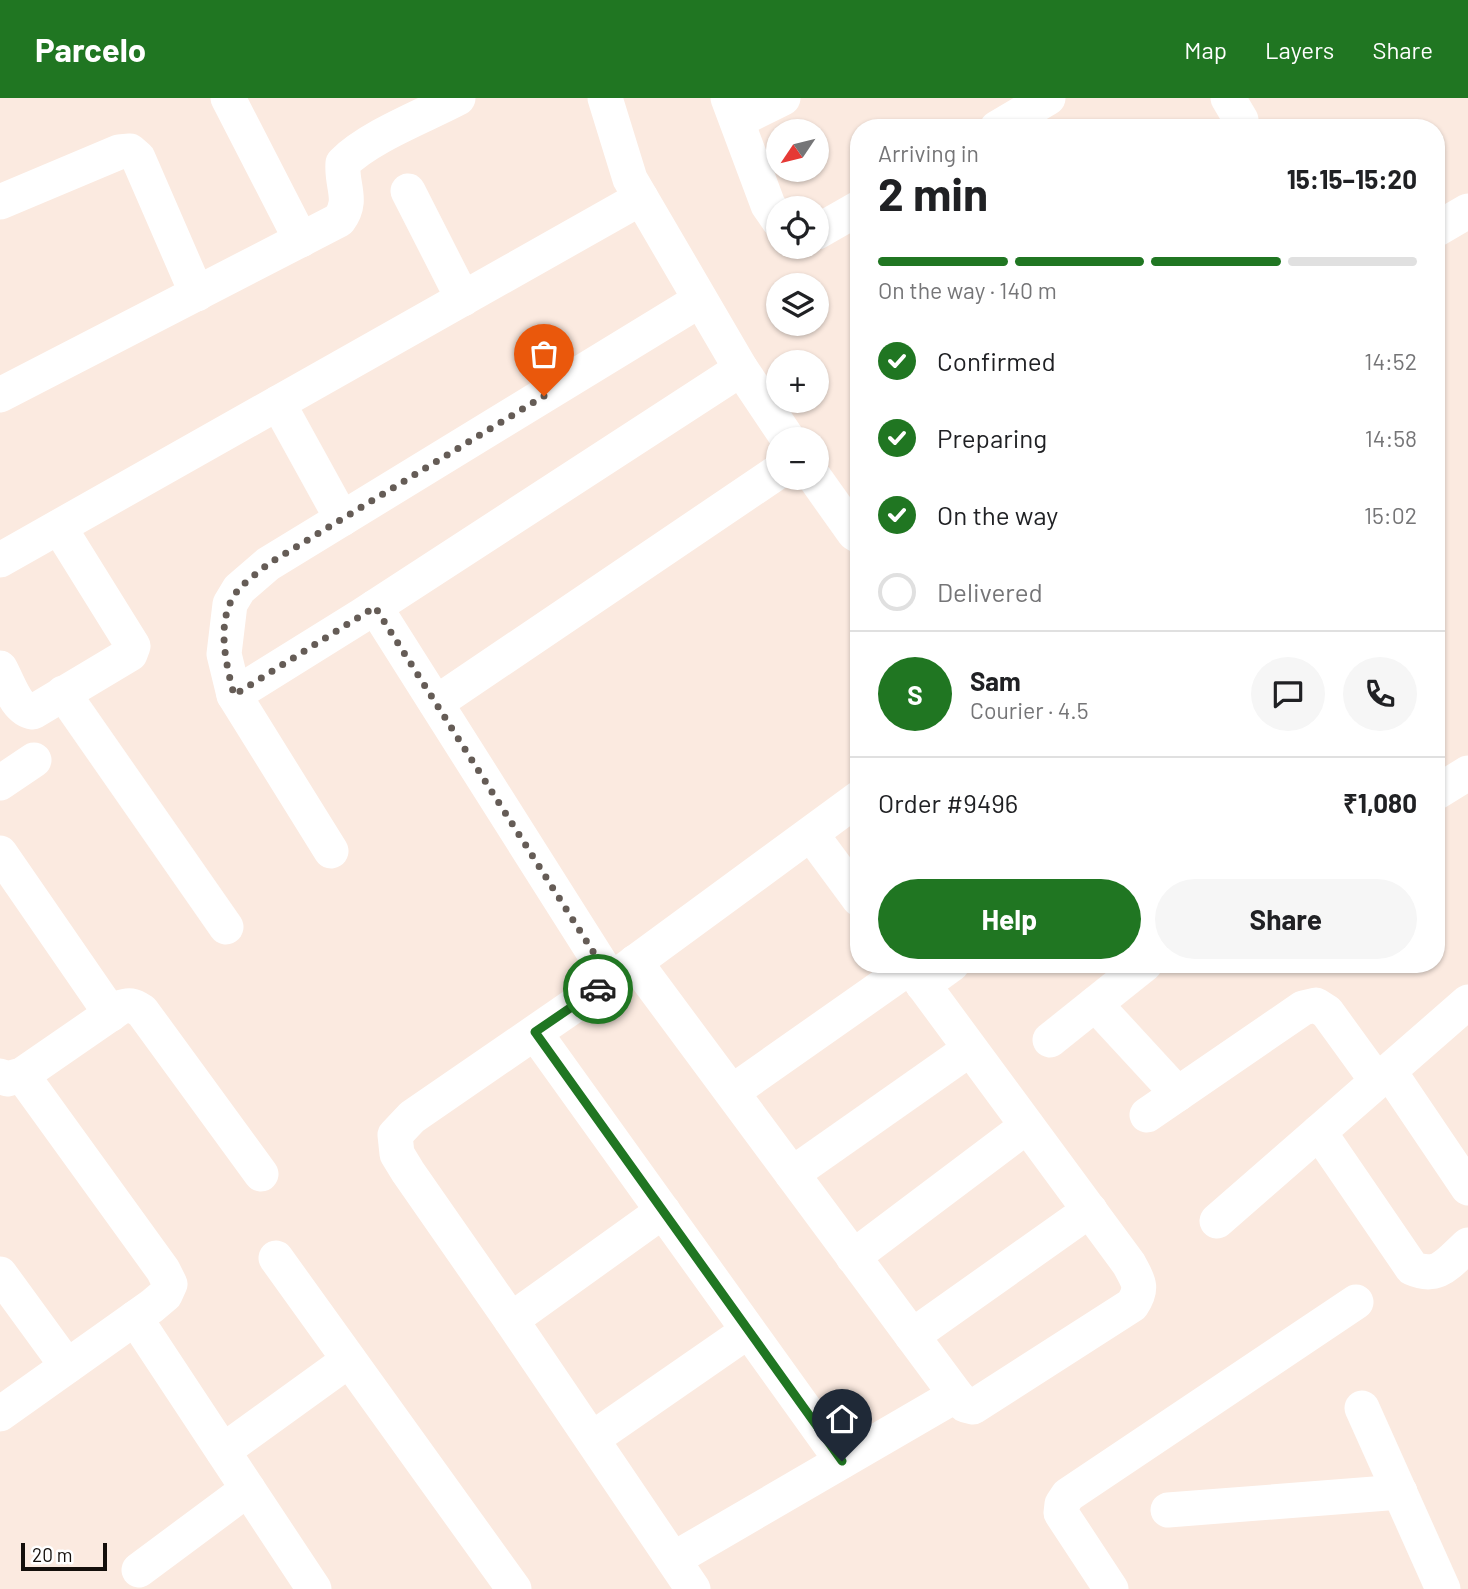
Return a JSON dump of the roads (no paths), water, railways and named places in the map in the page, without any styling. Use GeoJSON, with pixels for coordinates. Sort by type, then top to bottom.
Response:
{"type":"FeatureCollection","features":[{"type":"Feature","properties":{"kind":"street"},"geometry":{"type":"LineString","coordinates":[[228,98],[301,240]]}},
{"type":"Feature","properties":{"kind":"street"},"geometry":{"type":"LineString","coordinates":[[0,395],[339,220],[346,210],[348,199],[342,176],[343,163],[353,153],[458,98]]}},
{"type":"Feature","properties":{"kind":"street"},"geometry":{"type":"LineString","coordinates":[[605,98],[630,178],[741,369],[781,427]]}},
{"type":"Feature","properties":{"kind":"street"},"geometry":{"type":"LineString","coordinates":[[766,200],[733,109],[783,98]]}},
{"type":"Feature","properties":{"kind":"street"},"geometry":{"type":"LineString","coordinates":[[1012,119],[1048,98]]}},
{"type":"Feature","properties":{"kind":"street"},"geometry":{"type":"LineString","coordinates":[[0,202],[119,152],[130,151],[138,158],[197,294]]}},
{"type":"Feature","properties":{"kind":"street"},"geometry":{"type":"LineString","coordinates":[[408,191],[463,299]]}},
{"type":"Feature","properties":{"kind":"street"},"geometry":{"type":"LineString","coordinates":[[0,560],[641,198]]}},
{"type":"Feature","properties":{"kind":"street"},"geometry":{"type":"LineString","coordinates":[[1445,224],[1468,211]]}},
{"type":"Feature","properties":{"kind":"street"},"geometry":{"type":"LineString","coordinates":[[829,225],[850,213]]}},
{"type":"Feature","properties":{"kind":"street"},"geometry":{"type":"LineString","coordinates":[[331,851],[234,695],[224,654],[230,604],[239,589],[268,564],[700,300]]}},
{"type":"Feature","properties":{"kind":"street"},"geometry":{"type":"LineString","coordinates":[[234,695],[375,607],[741,369]]}},
{"type":"Feature","properties":{"kind":"street"},"geometry":{"type":"LineString","coordinates":[[278,402],[342,519]]}},
{"type":"Feature","properties":{"kind":"street"},"geometry":{"type":"LineString","coordinates":[[436,703],[766,480]]}},
{"type":"Feature","properties":{"kind":"street"},"geometry":{"type":"LineString","coordinates":[[824,490],[850,527]]}},
{"type":"Feature","properties":{"kind":"street"},"geometry":{"type":"LineString","coordinates":[[0,668],[20,706],[33,712],[130,654],[133,646],[59,527]]}},
{"type":"Feature","properties":{"kind":"street"},"geometry":{"type":"LineString","coordinates":[[375,607],[436,703],[623,971],[732,1092],[956,1395],[965,1405],[973,1407],[1132,1305],[1139,1294],[1138,1280],[1090,1210],[915,973]]}},
{"type":"Feature","properties":{"kind":"street"},"geometry":{"type":"LineString","coordinates":[[63,693],[226,927]]}},
{"type":"Feature","properties":{"kind":"street"},"geometry":{"type":"LineString","coordinates":[[0,783],[34,760]]}},
{"type":"Feature","properties":{"kind":"street"},"geometry":{"type":"LineString","coordinates":[[1445,787],[1467,775]]}},
{"type":"Feature","properties":{"kind":"street"},"geometry":{"type":"LineString","coordinates":[[693,1589],[397,1154],[395,1135],[412,1117],[623,971],[850,805]]}},
{"type":"Feature","properties":{"kind":"street"},"geometry":{"type":"LineString","coordinates":[[811,834],[850,887]]}},
{"type":"Feature","properties":{"kind":"street"},"geometry":{"type":"LineString","coordinates":[[0,853],[111,1014]]}},
{"type":"Feature","properties":{"kind":"street"},"geometry":{"type":"LineString","coordinates":[[732,1092],[912,973]]}},
{"type":"Feature","properties":{"kind":"street"},"geometry":{"type":"LineString","coordinates":[[1050,1040],[1133,973]]}},
{"type":"Feature","properties":{"kind":"street"},"geometry":{"type":"LineString","coordinates":[[1217,1221],[1468,1002]]}},
{"type":"Feature","properties":{"kind":"street"},"geometry":{"type":"LineString","coordinates":[[0,1414],[135,1318],[165,1295],[170,1284],[163,1270],[11,1076],[128,1004],[142,1011],[261,1174]]}},
{"type":"Feature","properties":{"kind":"street"},"geometry":{"type":"LineString","coordinates":[[1095,1004],[1178,1094]]}},
{"type":"Feature","properties":{"kind":"street"},"geometry":{"type":"LineString","coordinates":[[1147,1115],[1303,1008],[1316,1005],[1327,1012],[1383,1076],[1468,1188]]}},
{"type":"Feature","properties":{"kind":"street"},"geometry":{"type":"LineString","coordinates":[[535,1032],[842,1461]]}},
{"type":"Feature","properties":{"kind":"street"},"geometry":{"type":"LineString","coordinates":[[792,1174],[971,1049]]}},
{"type":"Feature","properties":{"kind":"street"},"geometry":{"type":"LineString","coordinates":[[853,1257],[1027,1126]]}},
{"type":"Feature","properties":{"kind":"street"},"geometry":{"type":"LineString","coordinates":[[1319,1132],[1412,1268],[1426,1274],[1437,1272],[1468,1245]]}},
{"type":"Feature","properties":{"kind":"street"},"geometry":{"type":"LineString","coordinates":[[912,1336],[1090,1210]]}},
{"type":"Feature","properties":{"kind":"street"},"geometry":{"type":"LineString","coordinates":[[511,1320],[663,1211]]}},
{"type":"Feature","properties":{"kind":"street"},"geometry":{"type":"LineString","coordinates":[[276,1258],[514,1589]]}},
{"type":"Feature","properties":{"kind":"street"},"geometry":{"type":"LineString","coordinates":[[0,1274],[67,1366]]}},
{"type":"Feature","properties":{"kind":"street"},"geometry":{"type":"LineString","coordinates":[[1111,1589],[1061,1513],[1062,1504],[1068,1495],[1356,1302]]}},
{"type":"Feature","properties":{"kind":"street"},"geometry":{"type":"LineString","coordinates":[[135,1318],[314,1589]]}},
{"type":"Feature","properties":{"kind":"street"},"geometry":{"type":"LineString","coordinates":[[592,1440],[748,1331]]}},
{"type":"Feature","properties":{"kind":"street"},"geometry":{"type":"LineString","coordinates":[[223,1451],[349,1360]]}},
{"type":"Feature","properties":{"kind":"street"},"geometry":{"type":"LineString","coordinates":[[674,1559],[956,1395]]}},
{"type":"Feature","properties":{"kind":"street"},"geometry":{"type":"LineString","coordinates":[[1362,1408],[1443,1589]]}},
{"type":"Feature","properties":{"kind":"street"},"geometry":{"type":"LineString","coordinates":[[139,1570],[248,1489]]}},
{"type":"Feature","properties":{"kind":"street"},"geometry":{"type":"LineString","coordinates":[[1168,1510],[1400,1492]]}}]}
